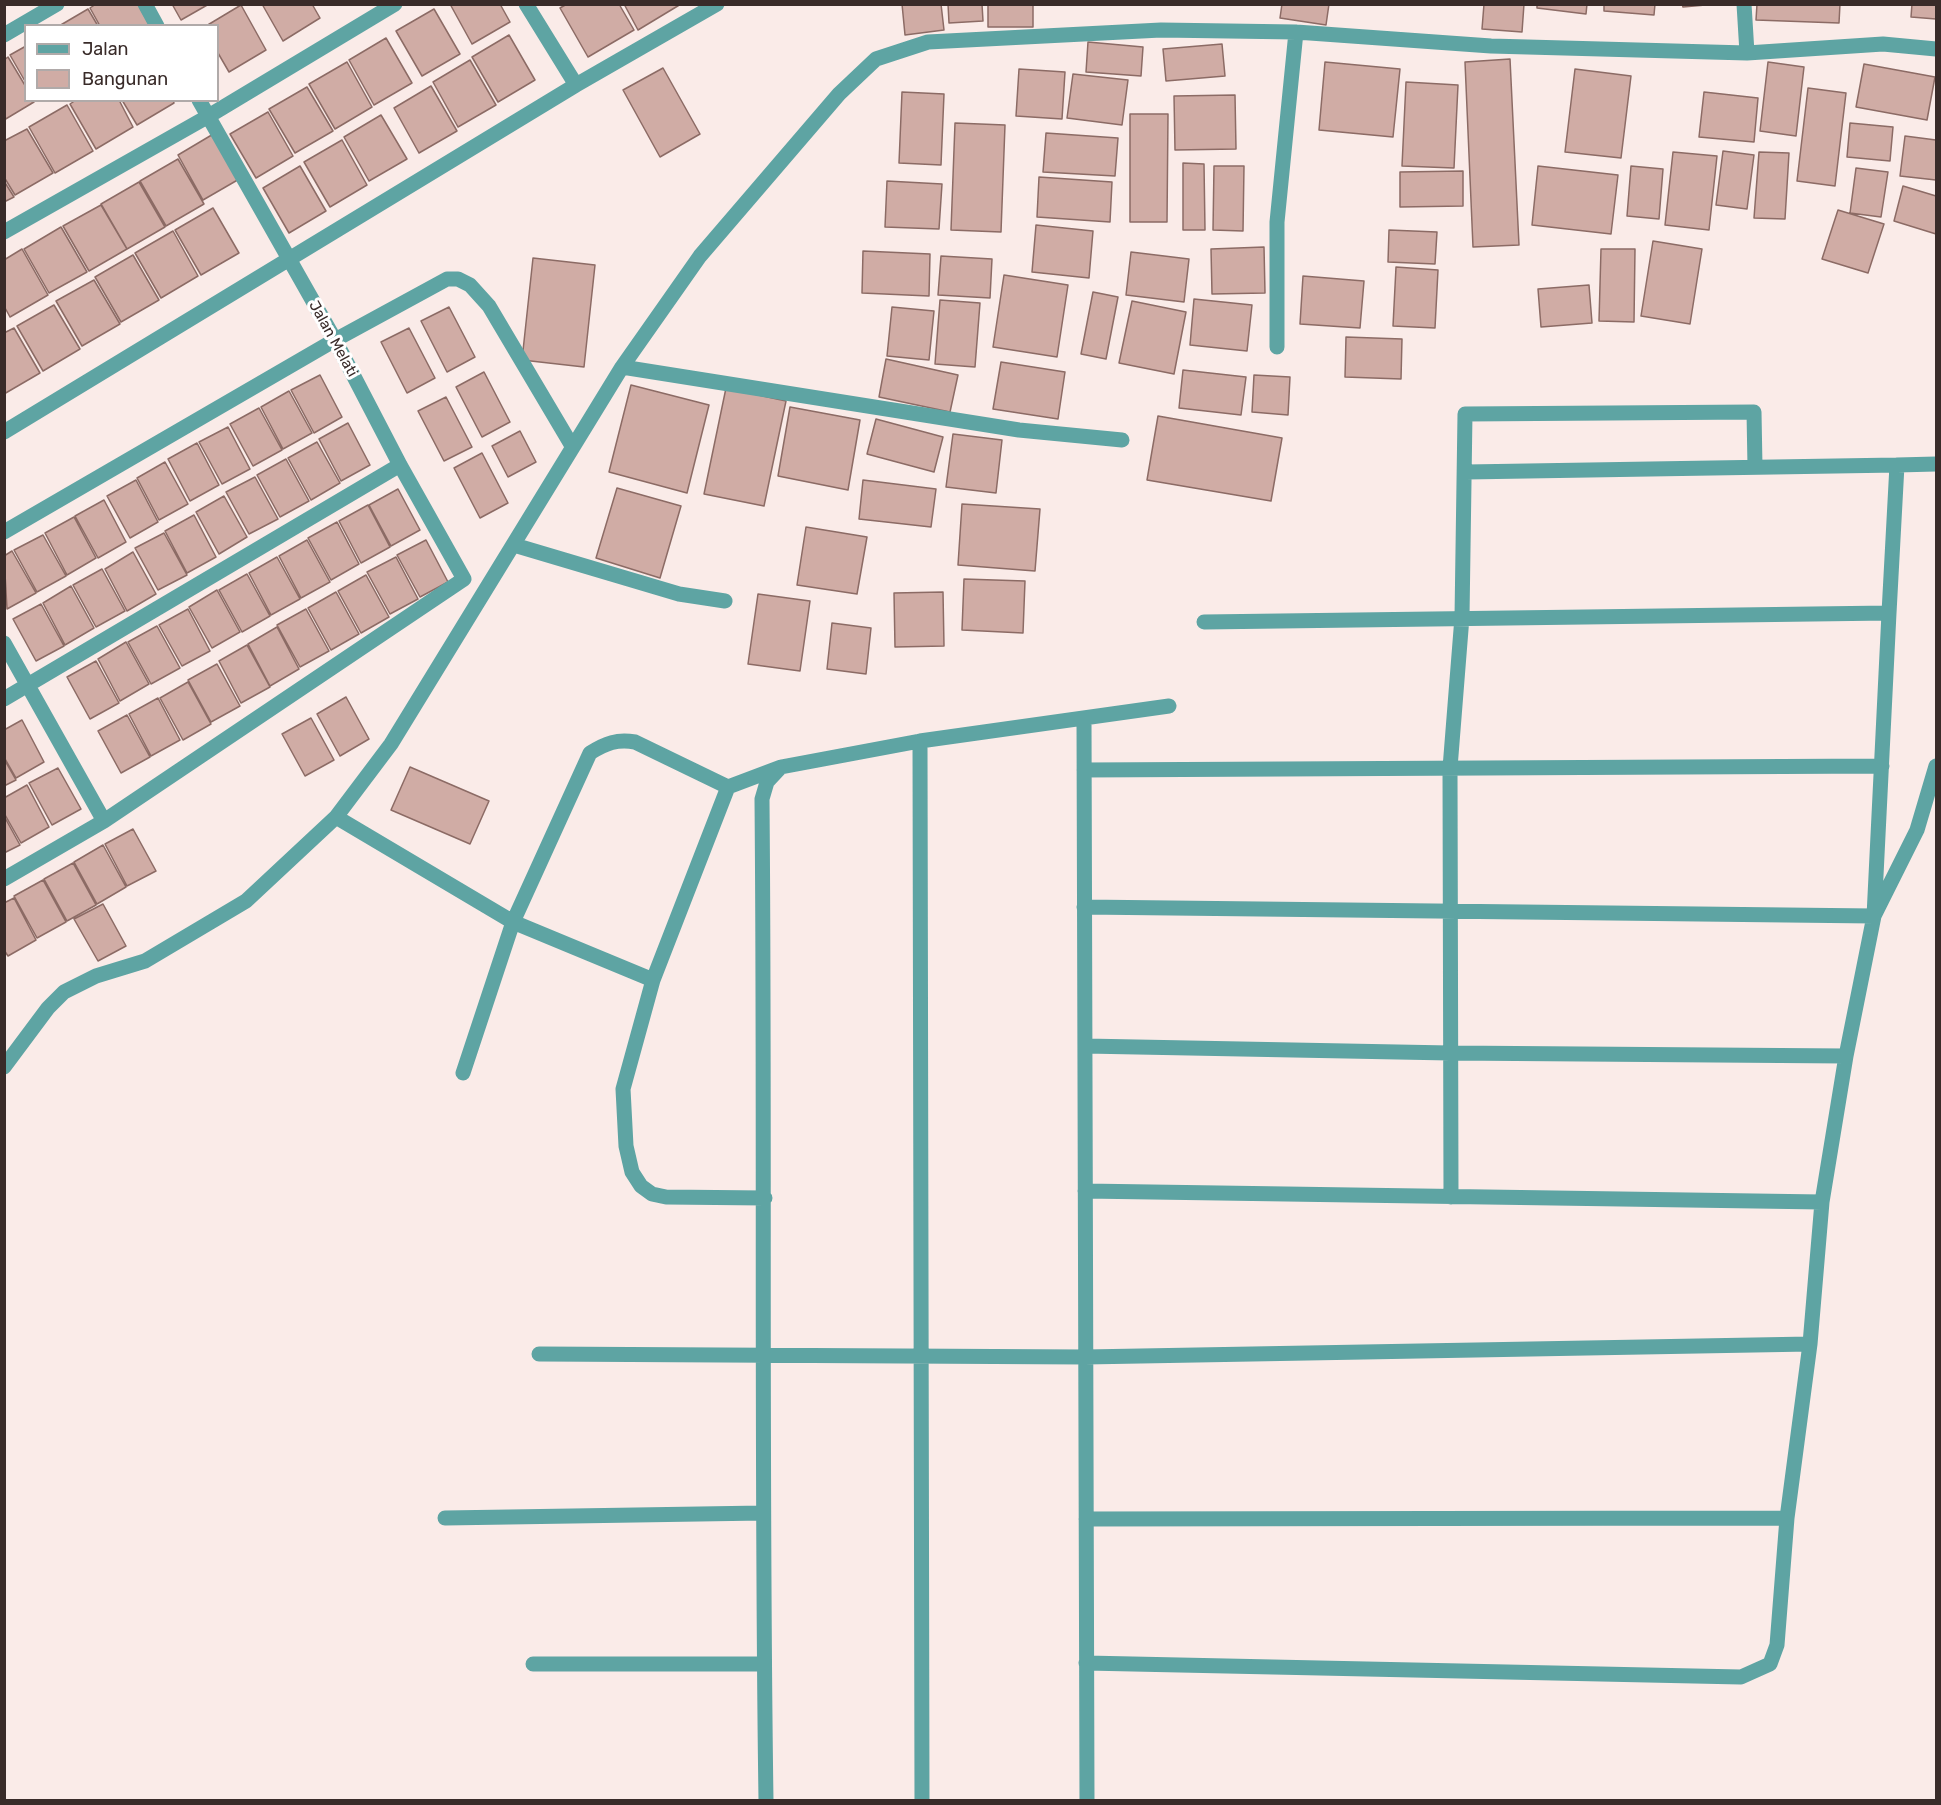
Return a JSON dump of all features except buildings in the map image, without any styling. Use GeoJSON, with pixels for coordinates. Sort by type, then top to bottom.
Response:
{"type":"FeatureCollection","features":[{"type":"Feature","properties":{"kind":"street"},"geometry":{"type":"LineString","coordinates":[[4,36],[57,4]]}},
{"type":"Feature","properties":{"kind":"street"},"geometry":{"type":"LineString","coordinates":[[145,4],[156,24]]}},
{"type":"Feature","properties":{"kind":"street"},"geometry":{"type":"LineString","coordinates":[[4,232],[207,117],[395,4]]}},
{"type":"Feature","properties":{"kind":"street"},"geometry":{"type":"LineString","coordinates":[[526,4],[576,85]]}},
{"type":"Feature","properties":{"kind":"street"},"geometry":{"type":"LineString","coordinates":[[4,432],[576,85],[717,4]]}},
{"type":"Feature","properties":{"kind":"street"},"geometry":{"type":"LineString","coordinates":[[1744,4],[1747,53]]}},
{"type":"Feature","properties":{"kind":"street"},"geometry":{"type":"LineString","coordinates":[[4,1067],[48,1008],[64,992],[96,976],[145,961],[246,902],[336,817],[391,744],[622,367],[700,256],[839,94],[876,59],[928,42],[1161,30],[1296,32],[1491,46],[1747,53],[1883,44],[1936,49]]}},
{"type":"Feature","properties":{"kind":"street"},"geometry":{"type":"LineString","coordinates":[[1277,347],[1277,222],[1296,32]]}},
{"type":"Feature","properties":{"kind":"street","name":"Jalan Melati"},"geometry":{"type":"LineString","coordinates":[[104,821],[464,579],[400,465],[335,340],[200,102]]}},
{"type":"Feature","properties":{"kind":"street"},"geometry":{"type":"LineString","coordinates":[[4,532],[335,340],[447,279],[470,285],[489,306],[572,446]]}},
{"type":"Feature","properties":{"kind":"street"},"geometry":{"type":"LineString","coordinates":[[622,367],[1019,430],[1122,440]]}},
{"type":"Feature","properties":{"kind":"street"},"geometry":{"type":"LineString","coordinates":[[1451,1197],[1450,768],[1462,617],[1466,472],[1465,414],[1754,412],[1755,467]]}},
{"type":"Feature","properties":{"kind":"street"},"geometry":{"type":"LineString","coordinates":[[1466,472],[1936,464]]}},
{"type":"Feature","properties":{"kind":"street"},"geometry":{"type":"LineString","coordinates":[[4,699],[400,465]]}},
{"type":"Feature","properties":{"kind":"street"},"geometry":{"type":"LineString","coordinates":[[1086,1663],[1742,1677],[1770,1664],[1777,1645],[1787,1518],[1810,1344],[1822,1202],[1846,1056],[1874,916],[1897,465]]}},
{"type":"Feature","properties":{"kind":"street"},"geometry":{"type":"LineString","coordinates":[[514,545],[679,594],[724,601]]}},
{"type":"Feature","properties":{"kind":"street"},"geometry":{"type":"LineString","coordinates":[[1204,622],[1889,613]]}},
{"type":"Feature","properties":{"kind":"street"},"geometry":{"type":"LineString","coordinates":[[4,643],[104,821],[4,879]]}},
{"type":"Feature","properties":{"kind":"street"},"geometry":{"type":"LineString","coordinates":[[463,1073],[513,922],[590,753],[606,743],[621,740],[635,742],[728,787],[781,767],[920,741],[1169,706]]}},
{"type":"Feature","properties":{"kind":"street"},"geometry":{"type":"LineString","coordinates":[[1084,718],[1087,1800]]}},
{"type":"Feature","properties":{"kind":"street"},"geometry":{"type":"LineString","coordinates":[[920,741],[922,1800]]}},
{"type":"Feature","properties":{"kind":"street"},"geometry":{"type":"LineString","coordinates":[[1084,770],[1882,766]]}},
{"type":"Feature","properties":{"kind":"street"},"geometry":{"type":"LineString","coordinates":[[1874,916],[1917,830],[1936,766]]}},
{"type":"Feature","properties":{"kind":"street"},"geometry":{"type":"LineString","coordinates":[[766,1800],[763,1513],[765,1198],[762,798],[767,782],[781,767]]}},
{"type":"Feature","properties":{"kind":"street"},"geometry":{"type":"LineString","coordinates":[[728,787],[653,980],[623,1089],[626,1146],[632,1172],[641,1186],[652,1194],[666,1197],[765,1198]]}},
{"type":"Feature","properties":{"kind":"street"},"geometry":{"type":"LineString","coordinates":[[336,817],[513,922],[653,980]]}},
{"type":"Feature","properties":{"kind":"street"},"geometry":{"type":"LineString","coordinates":[[1084,907],[1451,913],[1874,916]]}},
{"type":"Feature","properties":{"kind":"street"},"geometry":{"type":"LineString","coordinates":[[1085,1046],[1450,1053],[1846,1056]]}},
{"type":"Feature","properties":{"kind":"street"},"geometry":{"type":"LineString","coordinates":[[1085,1191],[1822,1202]]}},
{"type":"Feature","properties":{"kind":"street"},"geometry":{"type":"LineString","coordinates":[[539,1354],[1085,1357],[1810,1344]]}},
{"type":"Feature","properties":{"kind":"street"},"geometry":{"type":"LineString","coordinates":[[445,1518],[763,1513]]}},
{"type":"Feature","properties":{"kind":"street"},"geometry":{"type":"LineString","coordinates":[[1086,1519],[1787,1518]]}},
{"type":"Feature","properties":{"kind":"street"},"geometry":{"type":"LineString","coordinates":[[533,1664],[764,1664]]}}]}
